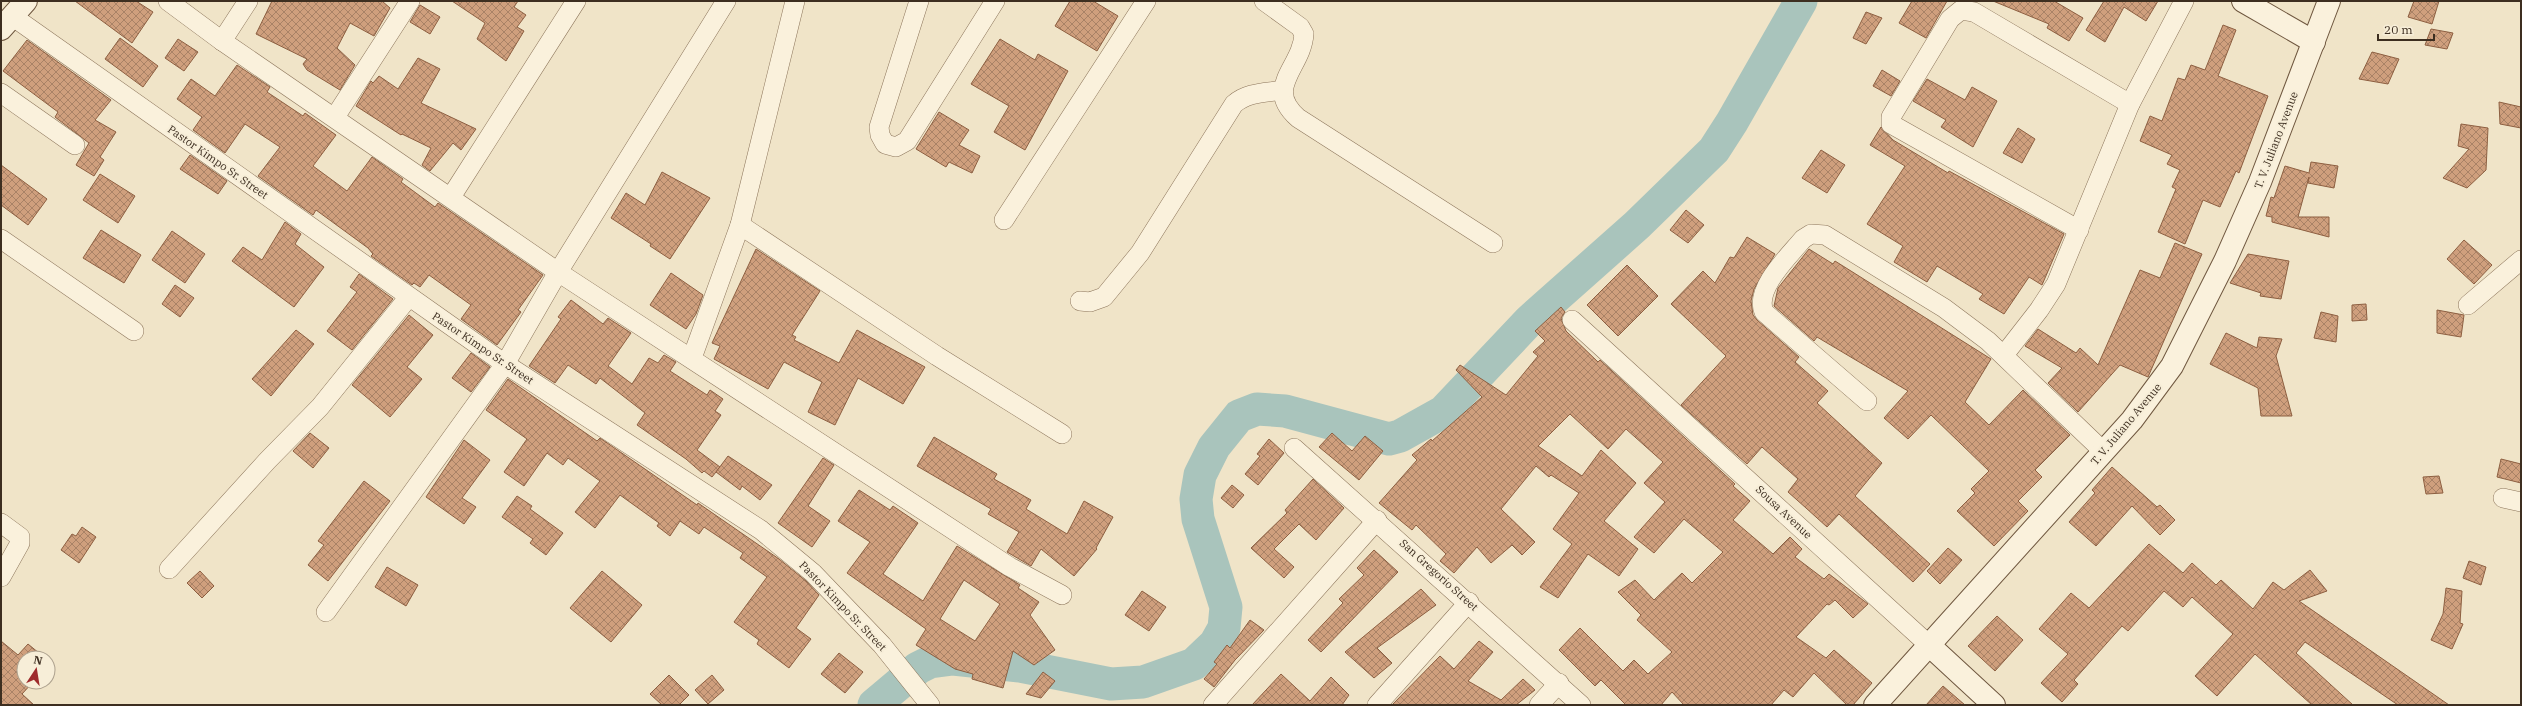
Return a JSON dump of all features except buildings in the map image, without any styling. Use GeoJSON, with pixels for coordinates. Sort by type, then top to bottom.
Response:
{"type":"FeatureCollection","features":[{"type":"Feature","properties":{"kind":"main road"},"geometry":{"type":"LineString","coordinates":[[2243,1],[2314,42]]}},
{"type":"Feature","properties":{"kind":"main road","name":"T. V. Juliano Avenue"},"geometry":{"type":"LineString","coordinates":[[1875,705],[2104,452],[2154,394],[2188,338],[2260,182],[2329,1]]}},
{"type":"Feature","properties":{"kind":"main road","name":"Sousa Avenue"},"geometry":{"type":"LineString","coordinates":[[1929,645],[1994,705]]}},
{"type":"Feature","properties":{"kind":"street"},"geometry":{"type":"LineString","coordinates":[[168,1],[222,41],[558,272],[692,358],[1010,567],[1062,596]]}},
{"type":"Feature","properties":{"kind":"street"},"geometry":{"type":"LineString","coordinates":[[222,41],[248,1]]}},
{"type":"Feature","properties":{"kind":"street"},"geometry":{"type":"LineString","coordinates":[[335,118],[410,1]]}},
{"type":"Feature","properties":{"kind":"street"},"geometry":{"type":"LineString","coordinates":[[451,197],[576,1]]}},
{"type":"Feature","properties":{"kind":"street"},"geometry":{"type":"LineString","coordinates":[[326,612],[505,364],[558,272],[726,1]]}},
{"type":"Feature","properties":{"kind":"street"},"geometry":{"type":"LineString","coordinates":[[692,358],[740,225],[795,1]]}},
{"type":"Feature","properties":{"kind":"street"},"geometry":{"type":"LineString","coordinates":[[919,1],[880,127],[880,135],[885,144],[896,147],[907,141],[995,1]]}},
{"type":"Feature","properties":{"kind":"street"},"geometry":{"type":"LineString","coordinates":[[1004,220],[1146,1]]}},
{"type":"Feature","properties":{"kind":"street"},"geometry":{"type":"LineString","coordinates":[[1264,1],[1300,27],[1304,34],[1283,90],[1287,108],[1298,118],[1493,243]]}},
{"type":"Feature","properties":{"kind":"street"},"geometry":{"type":"LineString","coordinates":[[2004,355],[2039,310],[2056,284],[2130,104],[2184,1]]}},
{"type":"Feature","properties":{"kind":"street"},"geometry":{"type":"LineString","coordinates":[[2079,230],[1891,124],[1891,117],[1950,19],[1961,10],[1974,12],[2130,104]]}},
{"type":"Feature","properties":{"kind":"street","name":"Pastor Kimpo Sr. Street"},"geometry":{"type":"LineString","coordinates":[[13,15],[408,298],[505,364],[762,530],[813,573],[882,645],[927,702]]}},
{"type":"Feature","properties":{"kind":"street"},"geometry":{"type":"LineString","coordinates":[[1080,301],[1090,302],[1104,297],[1140,254],[1234,104],[1242,96],[1283,90]]}},
{"type":"Feature","properties":{"kind":"street"},"geometry":{"type":"LineString","coordinates":[[1,93],[75,145]]}},
{"type":"Feature","properties":{"kind":"street"},"geometry":{"type":"LineString","coordinates":[[740,225],[937,356],[1062,434]]}},
{"type":"Feature","properties":{"kind":"street"},"geometry":{"type":"LineString","coordinates":[[1867,401],[1764,312],[1761,305],[1766,286],[1803,239],[1811,234],[1825,235],[1944,308],[2004,355],[2104,452]]}},
{"type":"Feature","properties":{"kind":"street"},"geometry":{"type":"LineString","coordinates":[[1,239],[134,331]]}},
{"type":"Feature","properties":{"kind":"street"},"geometry":{"type":"LineString","coordinates":[[2468,305],[2521,260]]}},
{"type":"Feature","properties":{"kind":"street"},"geometry":{"type":"LineString","coordinates":[[169,569],[267,461],[320,407],[408,298]]}},
{"type":"Feature","properties":{"kind":"street","name":"Sousa Avenue"},"geometry":{"type":"LineString","coordinates":[[1572,320],[1929,645]]}},
{"type":"Feature","properties":{"kind":"street","name":"San Gregorio Street"},"geometry":{"type":"LineString","coordinates":[[1294,448],[1469,602],[1559,683],[1581,705]]}},
{"type":"Feature","properties":{"kind":"street"},"geometry":{"type":"LineString","coordinates":[[1213,705],[1377,520]]}},
{"type":"Feature","properties":{"kind":"street"},"geometry":{"type":"LineString","coordinates":[[1,523],[20,537],[20,543],[1,578]]}},
{"type":"Feature","properties":{"kind":"street"},"geometry":{"type":"LineString","coordinates":[[1377,705],[1469,602]]}},
{"type":"Feature","properties":{"kind":"street"},"geometry":{"type":"LineString","coordinates":[[1540,705],[1559,683]]}},
{"type":"Feature","properties":{"kind":"waterway"},"geometry":{"type":"LineString","coordinates":[[874,705],[918,668],[930,662],[953,659],[1020,666],[1111,684],[1143,682],[1194,664],[1215,644],[1224,628],[1226,607],[1198,519],[1196,499],[1200,475],[1214,447],[1239,416],[1257,409],[1285,411],[1389,439],[1400,436],[1443,412],[1529,321],[1637,225],[1714,150],[1732,122],[1801,1]]}}]}
